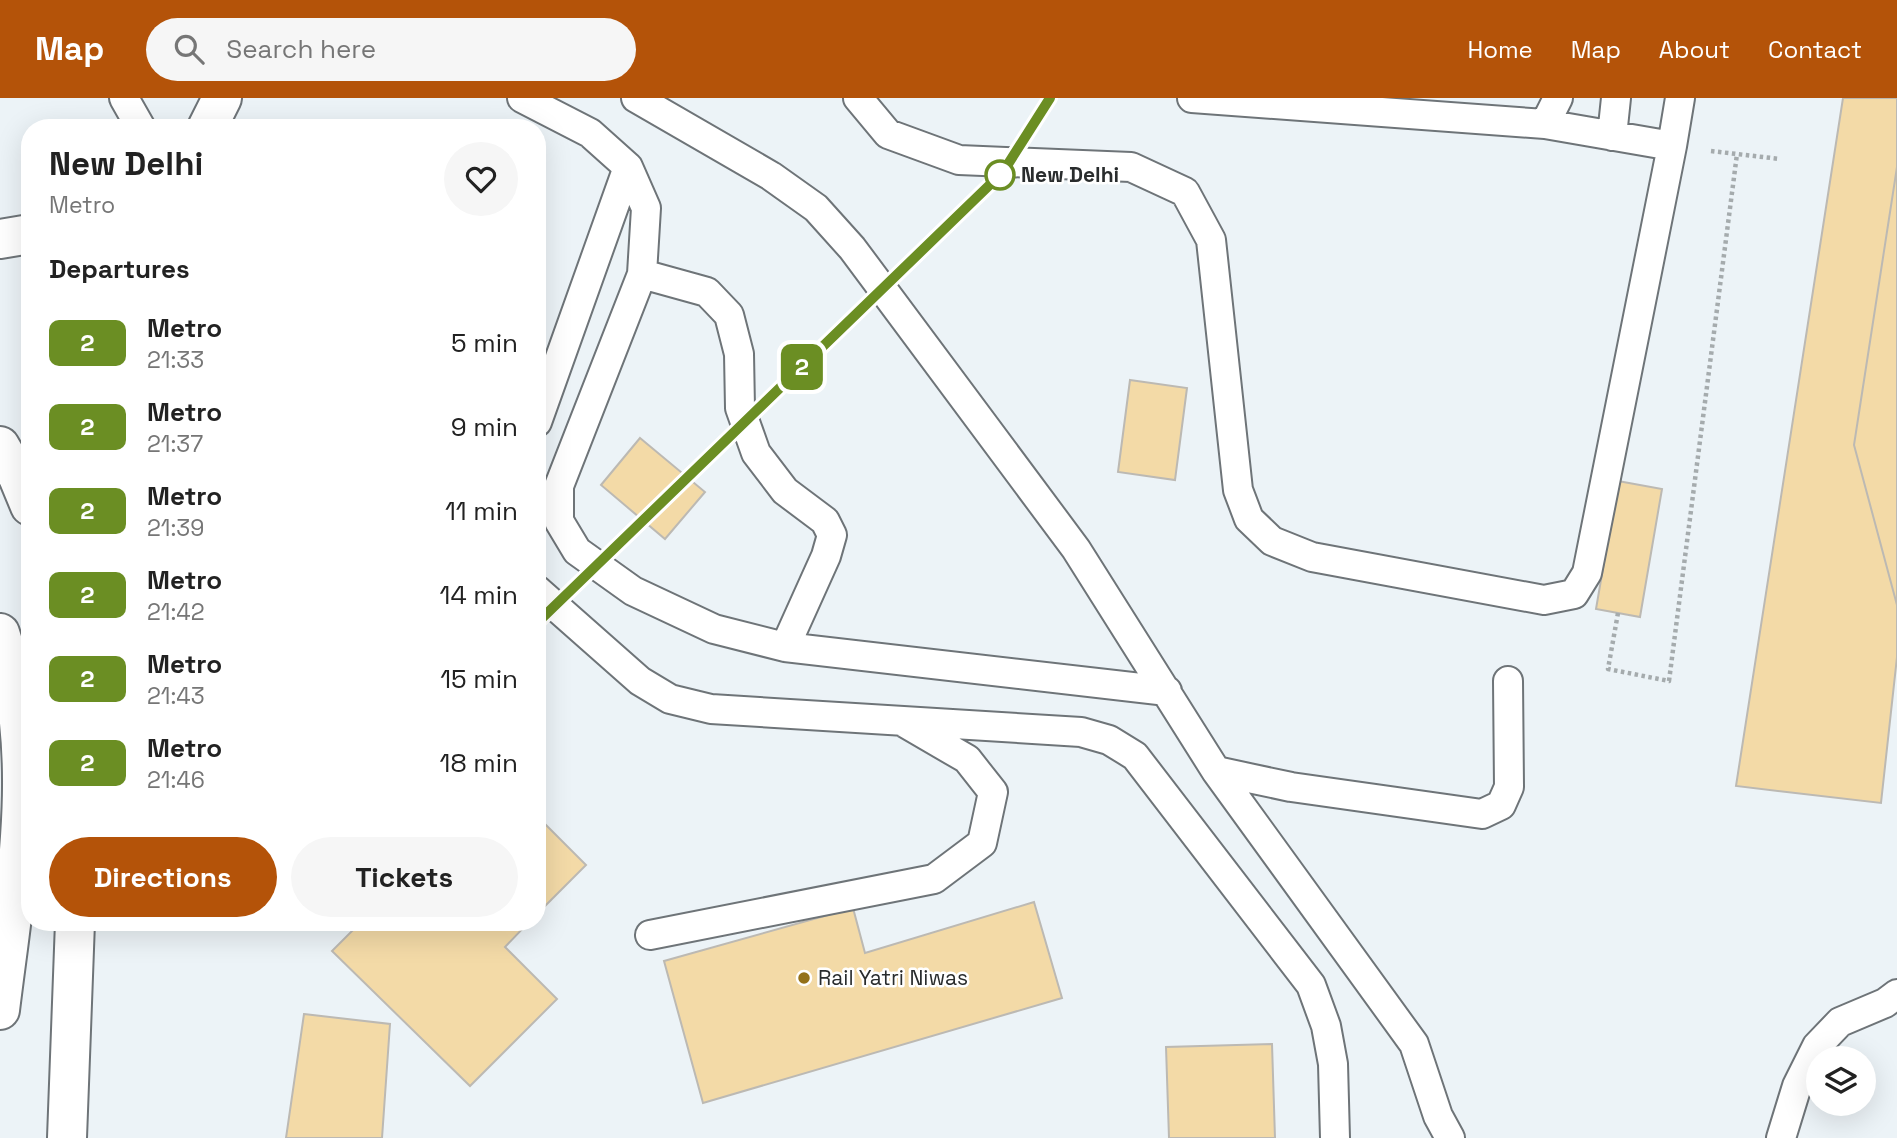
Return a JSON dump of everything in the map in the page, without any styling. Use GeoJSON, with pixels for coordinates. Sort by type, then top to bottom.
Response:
{"type":"FeatureCollection","features":[{"type":"Feature","properties":{"kind":"main road"},"geometry":{"type":"LineString","coordinates":[[212,119],[222,98]]}},
{"type":"Feature","properties":{"kind":"main road"},"geometry":{"type":"LineString","coordinates":[[0,239],[21,236]]}},
{"type":"Feature","properties":{"kind":"main road"},"geometry":{"type":"LineString","coordinates":[[0,446],[21,484]]}},
{"type":"Feature","properties":{"kind":"main road"},"geometry":{"type":"LineString","coordinates":[[0,633],[15,695],[21,768],[20,846],[0,1010]]}},
{"type":"Feature","properties":{"kind":"main road"},"geometry":{"type":"LineString","coordinates":[[67,1138],[75,931]]}},
{"type":"Feature","properties":{"kind":"lane"},"geometry":{"type":"LineString","coordinates":[[124,98],[136,119]]}},
{"type":"Feature","properties":{"kind":"lane"},"geometry":{"type":"LineString","coordinates":[[522,98],[590,133],[628,167],[646,208],[642,274],[559,486],[559,521],[577,551],[633,591],[713,629],[785,647],[1167,691]]}},
{"type":"Feature","properties":{"kind":"lane"},"geometry":{"type":"LineString","coordinates":[[636,98],[771,176],[816,208],[852,248],[1076,549],[1216,771],[1414,1044],[1438,1116],[1450,1138]]}},
{"type":"Feature","properties":{"kind":"lane"},"geometry":{"type":"LineString","coordinates":[[858,98],[888,134],[959,160],[1131,167],[1185,191],[1211,240],[1238,490],[1249,520],[1272,541],[1312,557],[1544,600],[1574,594],[1587,573],[1680,98]]}},
{"type":"Feature","properties":{"kind":"lane"},"geometry":{"type":"LineString","coordinates":[[1192,98],[1545,124],[1672,146]]}},
{"type":"Feature","properties":{"kind":"lane"},"geometry":{"type":"LineString","coordinates":[[1545,124],[1558,98]]}},
{"type":"Feature","properties":{"kind":"lane"},"geometry":{"type":"LineString","coordinates":[[1612,136],[1616,98]]}},
{"type":"Feature","properties":{"kind":"lane"},"geometry":{"type":"LineString","coordinates":[[546,397],[628,167]]}},
{"type":"Feature","properties":{"kind":"lane"},"geometry":{"type":"LineString","coordinates":[[642,274],[707,292],[729,315],[739,354],[740,408],[756,453],[785,491],[825,521],[832,535],[827,556],[785,647]]}},
{"type":"Feature","properties":{"kind":"lane"},"geometry":{"type":"LineString","coordinates":[[546,598],[640,681],[670,699],[711,709],[1081,732],[1109,740],[1135,757],[1311,985],[1326,1026],[1333,1063],[1335,1138]]}},
{"type":"Feature","properties":{"kind":"lane"},"geometry":{"type":"LineString","coordinates":[[1216,771],[1291,787],[1482,814],[1501,806],[1509,787],[1508,681]]}},
{"type":"Feature","properties":{"kind":"lane"},"geometry":{"type":"LineString","coordinates":[[650,935],[934,879],[982,843],[993,792],[967,759],[900,720]]}},
{"type":"Feature","properties":{"kind":"lane"},"geometry":{"type":"LineString","coordinates":[[1781,1138],[1797,1086],[1817,1046],[1840,1022],[1885,1003],[1897,994]]}},
{"type":"Feature","properties":{"kind":"path"},"geometry":{"type":"LineString","coordinates":[[1672,146],[1780,159]]}},
{"type":"Feature","properties":{"kind":"path"},"geometry":{"type":"LineString","coordinates":[[1618,613],[1608,669],[1669,681],[1737,154]]}},
{"type":"Feature","properties":{"kind":"building"},"geometry":{"type":"Polygon","coordinates":[[[1843,98],[1897,98],[1897,657],[1881,803],[1736,786],[1843,98]]]}},
{"type":"Feature","properties":{"kind":"building"},"geometry":{"type":"Polygon","coordinates":[[[1897,167],[1897,605],[1854,445],[1897,167]]]}},
{"type":"Feature","properties":{"kind":"building"},"geometry":{"type":"Polygon","coordinates":[[[1130,380],[1187,388],[1175,480],[1118,472],[1130,380]]]}},
{"type":"Feature","properties":{"kind":"building"},"geometry":{"type":"Polygon","coordinates":[[[640,438],[705,492],[665,539],[601,485],[640,438]]]}},
{"type":"Feature","properties":{"kind":"building"},"geometry":{"type":"Polygon","coordinates":[[[1618,481],[1662,489],[1640,617],[1596,609],[1618,481]]]}},
{"type":"Feature","properties":{"kind":"building"},"geometry":{"type":"Polygon","coordinates":[[[546,825],[586,865],[546,905],[546,825]]]}},
{"type":"Feature","properties":{"kind":"building"},"geometry":{"type":"Polygon","coordinates":[[[1034,902],[1062,998],[703,1103],[664,961],[853,908],[865,953],[1034,902]]]}},
{"type":"Feature","properties":{"kind":"building"},"geometry":{"type":"Polygon","coordinates":[[[352,931],[520,931],[505,947],[557,999],[470,1086],[332,951],[352,931]]]}},
{"type":"Feature","properties":{"kind":"building"},"geometry":{"type":"Polygon","coordinates":[[[304,1014],[390,1024],[382,1138],[286,1138],[304,1014]]]}},
{"type":"Feature","properties":{"kind":"building"},"geometry":{"type":"Polygon","coordinates":[[[1272,1044],[1275,1138],[1169,1138],[1166,1047],[1272,1044]]]}},
{"type":"Feature","properties":{"kind":"metro line","name":"2"},"geometry":{"type":"LineString","coordinates":[[546,614],[1003,172],[1050,98]]}},
{"type":"Feature","properties":{"kind":"place","name":"New Delhi"},"geometry":{"type":"Point","coordinates":[1000,175]}},
{"type":"Feature","properties":{"kind":"place","name":"Rail Yatri Niwas"},"geometry":{"type":"Point","coordinates":[804,978]}}]}
